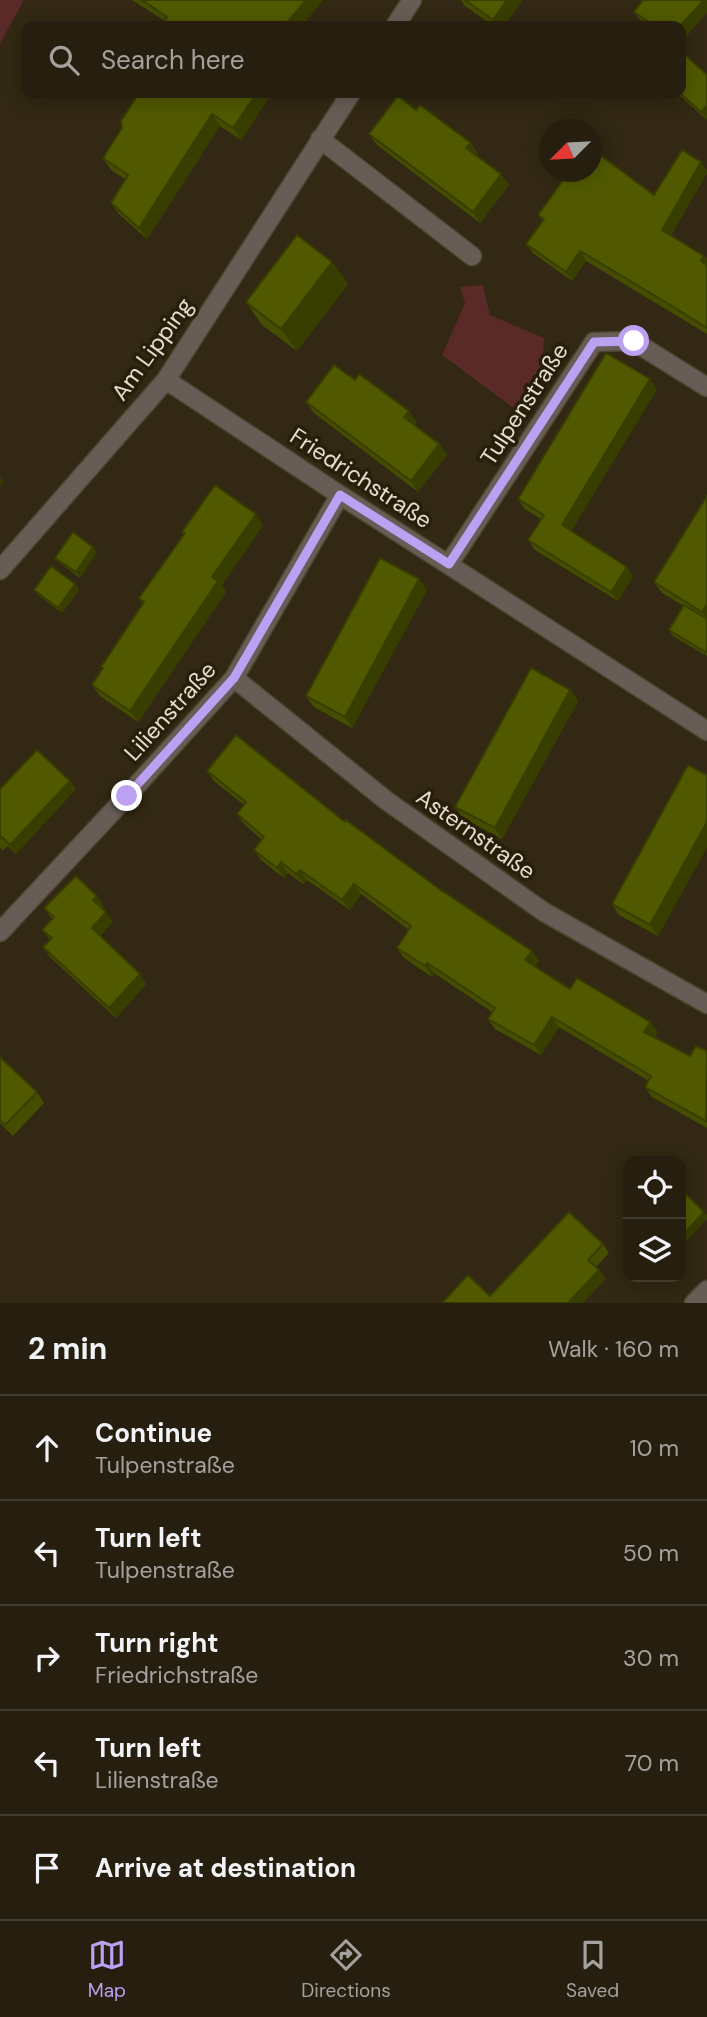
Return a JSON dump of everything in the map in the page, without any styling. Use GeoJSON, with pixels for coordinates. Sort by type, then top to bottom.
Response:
{"type":"FeatureCollection","features":[{"type":"Feature","properties":{"kind":"street"},"geometry":{"type":"LineString","coordinates":[[398,21],[412,0]]}},
{"type":"Feature","properties":{"kind":"street","name":"Am Lipping"},"geometry":{"type":"LineString","coordinates":[[0,570],[166,380],[348,98]]}},
{"type":"Feature","properties":{"kind":"street"},"geometry":{"type":"LineString","coordinates":[[320,139],[472,256]]}},
{"type":"Feature","properties":{"kind":"street","name":"Tulpenstraße"},"geometry":{"type":"LineString","coordinates":[[449,564],[594,342],[634,341],[707,387]]}},
{"type":"Feature","properties":{"kind":"street","name":"Friedrichstraße"},"geometry":{"type":"LineString","coordinates":[[166,380],[707,731]]}},
{"type":"Feature","properties":{"kind":"street","name":"Lilienstraße"},"geometry":{"type":"LineString","coordinates":[[0,932],[234,678],[340,495]]}},
{"type":"Feature","properties":{"kind":"street","name":"Asternstraße"},"geometry":{"type":"LineString","coordinates":[[234,678],[387,801],[544,912],[707,1004]]}},
{"type":"Feature","properties":{"kind":"street"},"geometry":{"type":"LineString","coordinates":[[694,1303],[707,1290]]}},
{"type":"Feature","properties":{"kind":"shaded area"},"geometry":{"type":"Polygon","coordinates":[[[0,0],[24,0],[0,44],[0,0]]]}},
{"type":"Feature","properties":{"kind":"shaded area"},"geometry":{"type":"Polygon","coordinates":[[[483,285],[490,315],[544,338],[542,378],[519,412],[442,355],[465,303],[460,287],[483,285]]]}},
{"type":"Feature","properties":{"kind":"building"},"geometry":{"type":"Polygon","coordinates":[[[142,0],[306,0],[288,21],[164,21],[167,17],[142,0]]]}},
{"type":"Feature","properties":{"kind":"building"},"geometry":{"type":"Polygon","coordinates":[[[465,0],[507,0],[493,20],[465,0]]]}},
{"type":"Feature","properties":{"kind":"building"},"geometry":{"type":"Polygon","coordinates":[[[643,0],[704,0],[685,21],[648,21],[634,12],[643,0]]]}},
{"type":"Feature","properties":{"kind":"building"},"geometry":{"type":"Polygon","coordinates":[[[686,56],[707,75],[707,105],[701,112],[686,98],[686,56]]]}},
{"type":"Feature","properties":{"kind":"building"},"geometry":{"type":"Polygon","coordinates":[[[136,98],[254,98],[233,128],[212,114],[139,228],[111,203],[128,175],[103,158],[122,128],[121,121],[136,98]]]}},
{"type":"Feature","properties":{"kind":"building"},"geometry":{"type":"Polygon","coordinates":[[[396,98],[401,98],[416,110],[420,105],[471,143],[466,148],[501,174],[473,212],[369,134],[396,98]]]}},
{"type":"Feature","properties":{"kind":"building"},"geometry":{"type":"Polygon","coordinates":[[[682,150],[701,162],[662,230],[704,256],[701,261],[707,265],[707,328],[580,251],[566,272],[526,244],[544,219],[538,215],[562,182],[602,182],[602,156],[654,195],[682,150]]]}},
{"type":"Feature","properties":{"kind":"building"},"geometry":{"type":"Polygon","coordinates":[[[297,235],[332,262],[281,329],[246,302],[297,235]]]}},
{"type":"Feature","properties":{"kind":"building"},"geometry":{"type":"Polygon","coordinates":[[[606,353],[650,379],[562,525],[627,567],[611,592],[528,540],[544,515],[518,499],[606,353]]]}},
{"type":"Feature","properties":{"kind":"building"},"geometry":{"type":"Polygon","coordinates":[[[334,365],[355,380],[359,374],[409,411],[404,417],[439,444],[411,481],[306,402],[334,365]]]}},
{"type":"Feature","properties":{"kind":"building"},"geometry":{"type":"Polygon","coordinates":[[[215,485],[256,514],[212,577],[218,581],[130,711],[92,685],[144,602],[139,598],[215,485]]]}},
{"type":"Feature","properties":{"kind":"building"},"geometry":{"type":"Polygon","coordinates":[[[707,496],[707,604],[702,612],[654,582],[707,496]]]}},
{"type":"Feature","properties":{"kind":"building"},"geometry":{"type":"Polygon","coordinates":[[[73,532],[93,547],[76,572],[55,558],[73,532]]]}},
{"type":"Feature","properties":{"kind":"building"},"geometry":{"type":"Polygon","coordinates":[[[380,558],[419,579],[345,717],[306,696],[380,558]]]}},
{"type":"Feature","properties":{"kind":"building"},"geometry":{"type":"Polygon","coordinates":[[[51,566],[75,584],[58,608],[34,590],[51,566]]]}},
{"type":"Feature","properties":{"kind":"building"},"geometry":{"type":"Polygon","coordinates":[[[684,605],[707,619],[707,653],[669,630],[684,605]]]}},
{"type":"Feature","properties":{"kind":"building"},"geometry":{"type":"Polygon","coordinates":[[[531,668],[570,690],[495,828],[455,807],[531,668]]]}},
{"type":"Feature","properties":{"kind":"building"},"geometry":{"type":"Polygon","coordinates":[[[236,735],[345,822],[346,820],[438,888],[532,951],[525,960],[570,989],[577,978],[650,1022],[644,1032],[690,1056],[696,1046],[707,1051],[706,1121],[645,1087],[651,1076],[552,1017],[534,1045],[488,1019],[495,1008],[427,963],[425,966],[397,948],[411,926],[354,884],[342,900],[300,870],[296,874],[281,862],[277,868],[254,850],[264,837],[237,814],[246,802],[207,771],[236,735]]]}},
{"type":"Feature","properties":{"kind":"building"},"geometry":{"type":"Polygon","coordinates":[[[37,750],[70,781],[10,845],[2,837],[0,839],[0,789],[37,750]]]}},
{"type":"Feature","properties":{"kind":"building"},"geometry":{"type":"Polygon","coordinates":[[[688,765],[707,775],[707,822],[650,925],[612,904],[688,765]]]}},
{"type":"Feature","properties":{"kind":"building"},"geometry":{"type":"Polygon","coordinates":[[[76,876],[97,896],[93,900],[106,912],[92,928],[140,974],[109,1008],[43,947],[52,938],[42,930],[54,917],[44,908],[76,876]]]}},
{"type":"Feature","properties":{"kind":"building"},"geometry":{"type":"Polygon","coordinates":[[[0,1057],[37,1092],[5,1125],[0,1120],[0,1057]]]}},
{"type":"Feature","properties":{"kind":"building"},"geometry":{"type":"Polygon","coordinates":[[[686,1194],[704,1212],[686,1232],[686,1194]]]}},
{"type":"Feature","properties":{"kind":"building"},"geometry":{"type":"Polygon","coordinates":[[[569,1212],[603,1244],[588,1260],[599,1270],[568,1303],[442,1303],[468,1275],[490,1296],[569,1212]]]}},
{"type":"Feature","properties":{"kind":"route"},"geometry":{"type":"LineString","coordinates":[[127,796],[234,678],[340,495],[449,564],[594,342],[634,341]]}}]}
